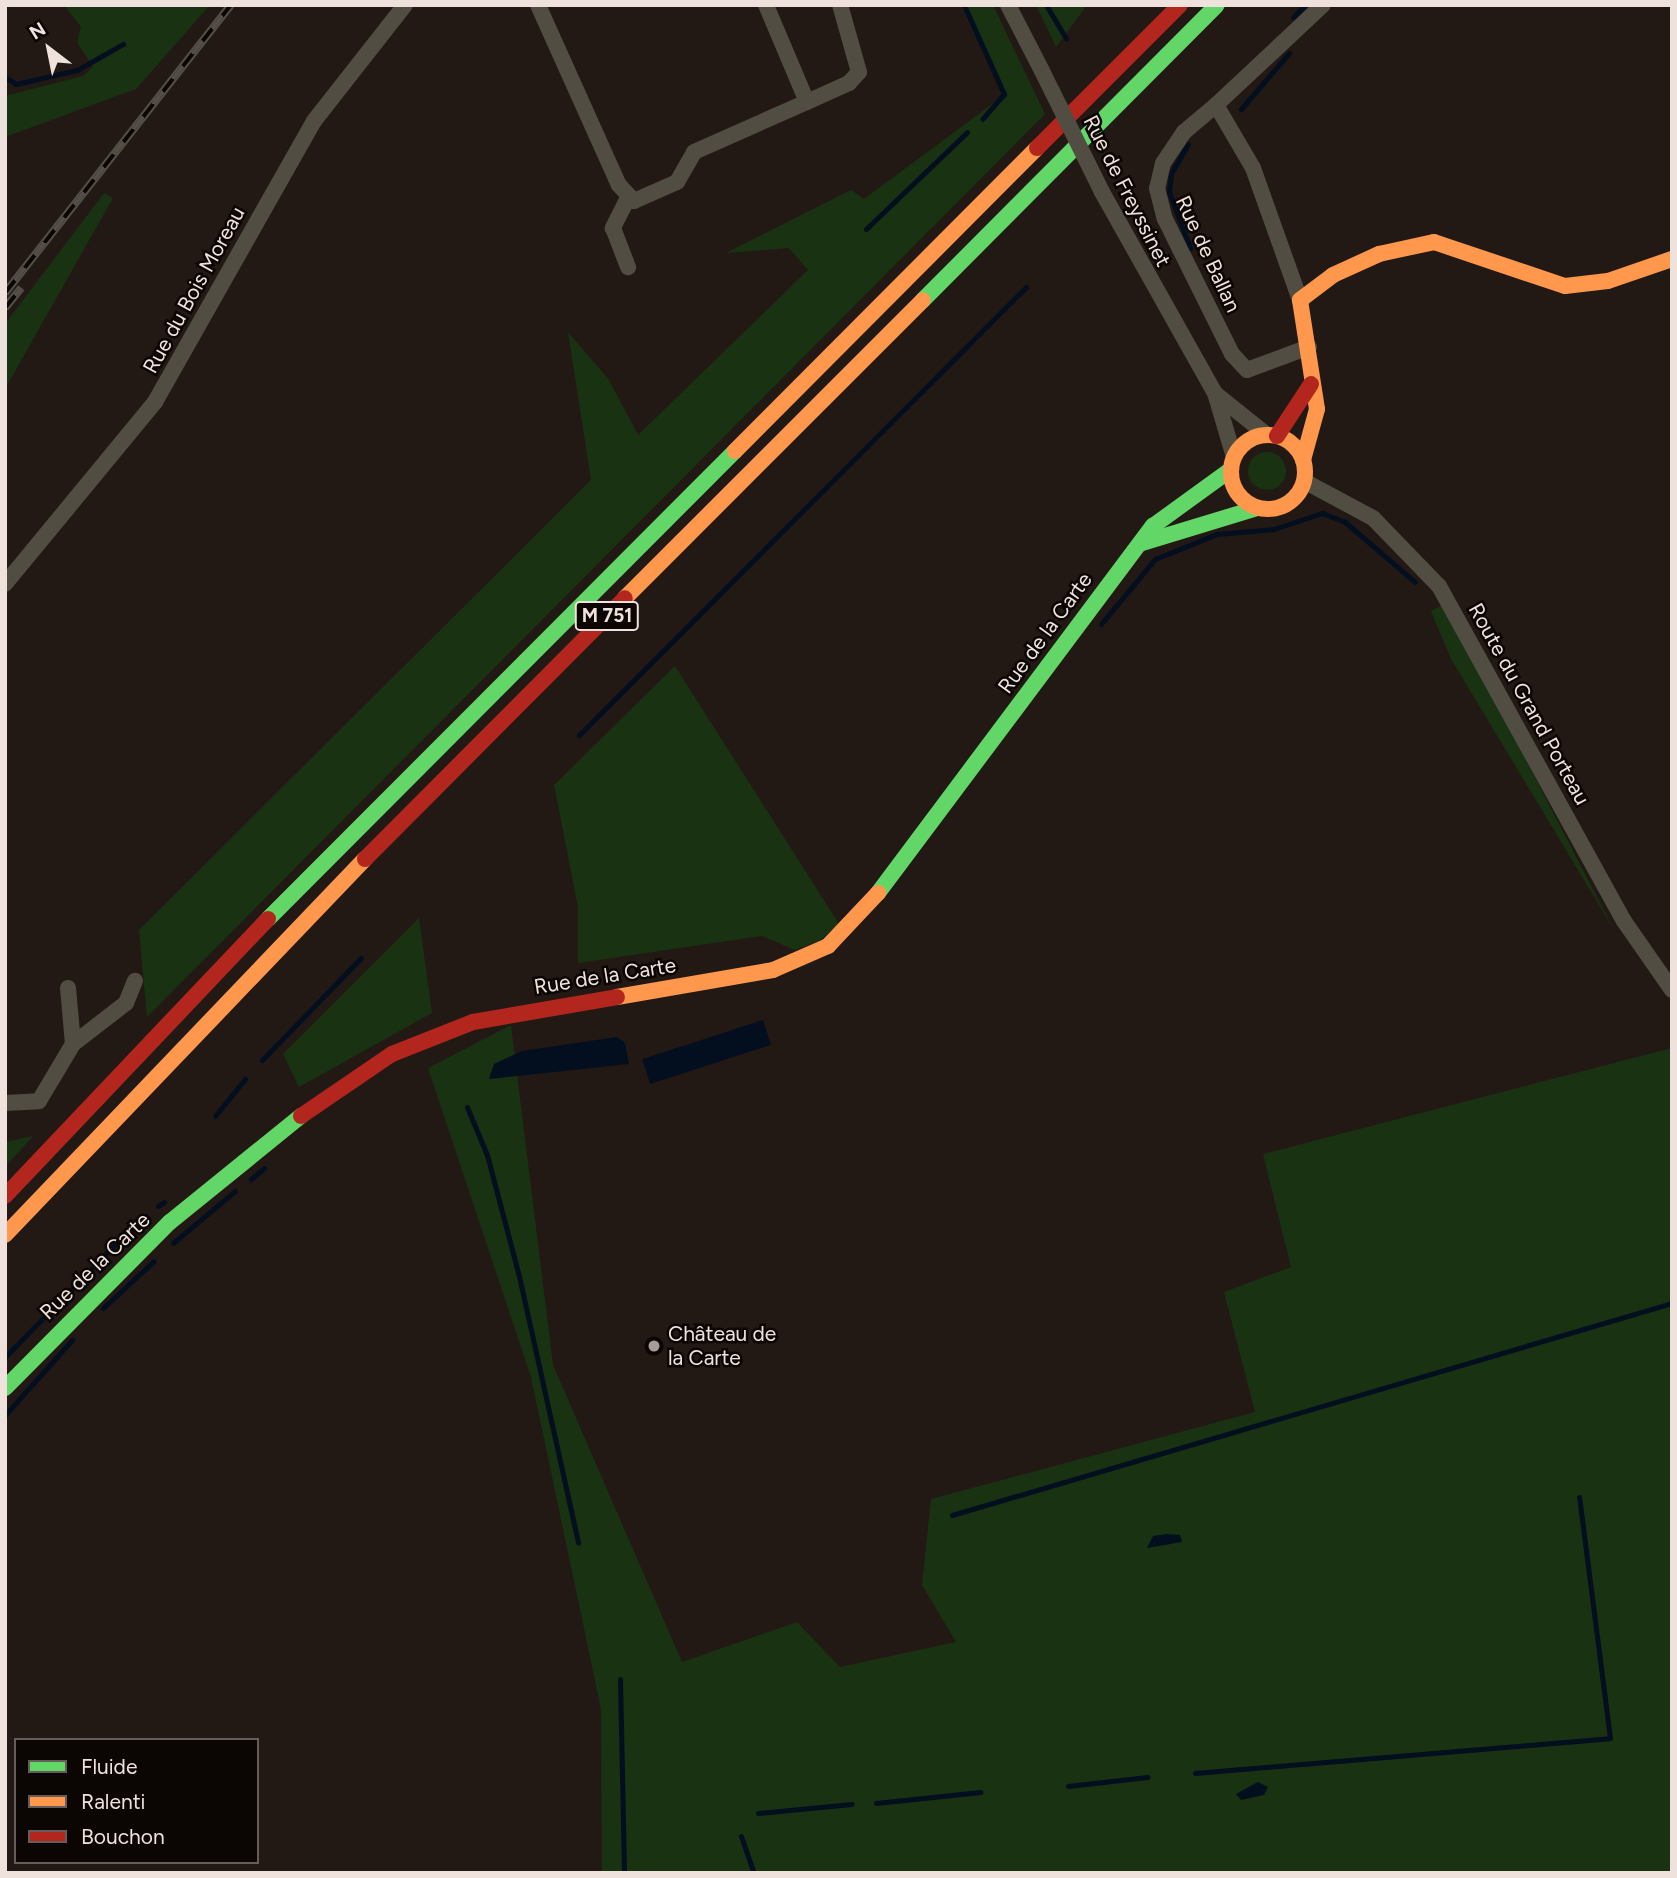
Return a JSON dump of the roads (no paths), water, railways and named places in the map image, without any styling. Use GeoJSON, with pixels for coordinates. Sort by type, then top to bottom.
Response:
{"type":"FeatureCollection","features":[{"type":"Feature","properties":{"kind":"main road","name":"M 751"},"geometry":{"type":"LineString","coordinates":[[5,1196],[260,927],[1180,5]]}},
{"type":"Feature","properties":{"kind":"main road","name":"M 751"},"geometry":{"type":"LineString","coordinates":[[5,1235],[261,962],[1217,5]]}},
{"type":"Feature","properties":{"kind":"main road"},"geometry":{"type":"LineString","coordinates":[[1140,543],[1256,508],[1280,508],[1304,481],[1303,460],[1315,424],[1309,347],[1300,300],[1355,264],[1425,243],[1462,247],[1566,286],[1608,281],[1672,260]]}},
{"type":"Feature","properties":{"kind":"main road"},"geometry":{"type":"LineString","coordinates":[[1272,436],[1311,384]]}},
{"type":"Feature","properties":{"kind":"main road"},"geometry":{"type":"LineString","coordinates":[[1256,508],[1242,500],[1232,463],[1253,438],[1272,436],[1303,460]]}},
{"type":"Feature","properties":{"kind":"main road","name":"Rue de la Carte"},"geometry":{"type":"LineString","coordinates":[[5,1388],[132,1258],[270,1139],[354,1076],[431,1035],[580,1000],[773,970],[828,946],[864,912],[1153,526],[1232,463]]}},
{"type":"Feature","properties":{"kind":"street","name":"Rue du Bois Moreau"},"geometry":{"type":"LineString","coordinates":[[5,584],[155,402],[314,121],[405,5]]}},
{"type":"Feature","properties":{"kind":"street"},"geometry":{"type":"LineString","coordinates":[[538,5],[556,56],[574,79],[628,198]]}},
{"type":"Feature","properties":{"kind":"street"},"geometry":{"type":"LineString","coordinates":[[766,5],[807,102]]}},
{"type":"Feature","properties":{"kind":"street"},"geometry":{"type":"LineString","coordinates":[[628,198],[641,200],[670,188],[694,152],[849,83],[859,72],[839,5]]}},
{"type":"Feature","properties":{"kind":"street","name":"Rue de Freyssinet"},"geometry":{"type":"LineString","coordinates":[[1008,5],[1102,192],[1215,393]]}},
{"type":"Feature","properties":{"kind":"street"},"geometry":{"type":"LineString","coordinates":[[1300,300],[1253,168],[1216,106],[1324,5]]}},
{"type":"Feature","properties":{"kind":"street","name":"Rue de Ballan"},"geometry":{"type":"LineString","coordinates":[[1216,106],[1184,132],[1163,163],[1157,188],[1165,219],[1247,370],[1309,347]]}},
{"type":"Feature","properties":{"kind":"street"},"geometry":{"type":"LineString","coordinates":[[628,198],[613,228],[628,267]]}},
{"type":"Feature","properties":{"kind":"street"},"geometry":{"type":"LineString","coordinates":[[1215,393],[1272,436]]}},
{"type":"Feature","properties":{"kind":"street"},"geometry":{"type":"LineString","coordinates":[[1215,393],[1232,463]]}},
{"type":"Feature","properties":{"kind":"street","name":"Route du Grand Porteau"},"geometry":{"type":"LineString","coordinates":[[1304,481],[1373,518],[1439,586],[1623,921],[1672,990]]}},
{"type":"Feature","properties":{"kind":"street"},"geometry":{"type":"LineString","coordinates":[[5,1102],[39,1101],[73,1044],[125,1003],[129,981]]}},
{"type":"Feature","properties":{"kind":"street"},"geometry":{"type":"LineString","coordinates":[[68,988],[73,1044]]}},
{"type":"Feature","properties":{"kind":"water"},"geometry":{"type":"Polygon","coordinates":[[[763,1020],[771,1045],[650,1084],[642,1059],[763,1020]]]}},
{"type":"Feature","properties":{"kind":"water"},"geometry":{"type":"Polygon","coordinates":[[[617,1037],[625,1043],[629,1064],[489,1079],[494,1064],[522,1051],[617,1037]]]}},
{"type":"Feature","properties":{"kind":"water"},"geometry":{"type":"Polygon","coordinates":[[[1180,1535],[1182,1542],[1147,1548],[1153,1536],[1180,1535]]]}},
{"type":"Feature","properties":{"kind":"water"},"geometry":{"type":"Polygon","coordinates":[[[1258,1782],[1268,1787],[1264,1795],[1241,1800],[1236,1794],[1258,1782]]]}},
{"type":"Feature","properties":{"kind":"waterway"},"geometry":{"type":"LineString","coordinates":[[964,5],[1004,94],[982,119]]}},
{"type":"Feature","properties":{"kind":"waterway"},"geometry":{"type":"LineString","coordinates":[[1046,5],[1066,38]]}},
{"type":"Feature","properties":{"kind":"waterway"},"geometry":{"type":"LineString","coordinates":[[1293,17],[1305,5]]}},
{"type":"Feature","properties":{"kind":"waterway"},"geometry":{"type":"LineString","coordinates":[[5,77],[16,84],[77,70],[123,44]]}},
{"type":"Feature","properties":{"kind":"waterway"},"geometry":{"type":"LineString","coordinates":[[1241,109],[1289,53]]}},
{"type":"Feature","properties":{"kind":"waterway"},"geometry":{"type":"LineString","coordinates":[[866,229],[967,132]]}},
{"type":"Feature","properties":{"kind":"waterway"},"geometry":{"type":"LineString","coordinates":[[1188,144],[1171,174],[1169,192],[1190,248]]}},
{"type":"Feature","properties":{"kind":"waterway"},"geometry":{"type":"LineString","coordinates":[[579,735],[1026,287]]}},
{"type":"Feature","properties":{"kind":"waterway"},"geometry":{"type":"LineString","coordinates":[[1101,624],[1155,559],[1217,534],[1274,529],[1322,513],[1345,522],[1415,582]]}},
{"type":"Feature","properties":{"kind":"waterway"},"geometry":{"type":"LineString","coordinates":[[262,1060],[361,958]]}},
{"type":"Feature","properties":{"kind":"waterway"},"geometry":{"type":"LineString","coordinates":[[215,1116],[245,1079]]}},
{"type":"Feature","properties":{"kind":"waterway"},"geometry":{"type":"LineString","coordinates":[[467,1107],[487,1155],[519,1276],[578,1543]]}},
{"type":"Feature","properties":{"kind":"waterway"},"geometry":{"type":"LineString","coordinates":[[251,1179],[264,1168]]}},
{"type":"Feature","properties":{"kind":"waterway"},"geometry":{"type":"LineString","coordinates":[[173,1243],[235,1191]]}},
{"type":"Feature","properties":{"kind":"waterway"},"geometry":{"type":"LineString","coordinates":[[158,1206],[164,1202]]}},
{"type":"Feature","properties":{"kind":"waterway"},"geometry":{"type":"LineString","coordinates":[[104,1255],[146,1216]]}},
{"type":"Feature","properties":{"kind":"waterway"},"geometry":{"type":"LineString","coordinates":[[103,1308],[154,1261]]}},
{"type":"Feature","properties":{"kind":"waterway"},"geometry":{"type":"LineString","coordinates":[[5,1357],[91,1269]]}},
{"type":"Feature","properties":{"kind":"waterway"},"geometry":{"type":"LineString","coordinates":[[952,1515],[1672,1303]]}},
{"type":"Feature","properties":{"kind":"waterway"},"geometry":{"type":"LineString","coordinates":[[5,1415],[72,1340]]}},
{"type":"Feature","properties":{"kind":"waterway"},"geometry":{"type":"LineString","coordinates":[[1195,1773],[1610,1738],[1579,1497]]}},
{"type":"Feature","properties":{"kind":"waterway"},"geometry":{"type":"LineString","coordinates":[[620,1679],[624,1873]]}},
{"type":"Feature","properties":{"kind":"waterway"},"geometry":{"type":"LineString","coordinates":[[1068,1786],[1147,1777]]}},
{"type":"Feature","properties":{"kind":"waterway"},"geometry":{"type":"LineString","coordinates":[[876,1803],[980,1792]]}},
{"type":"Feature","properties":{"kind":"waterway"},"geometry":{"type":"LineString","coordinates":[[758,1813],[852,1804]]}},
{"type":"Feature","properties":{"kind":"waterway"},"geometry":{"type":"LineString","coordinates":[[741,1836],[754,1873]]}},
{"type":"Feature","properties":{"kind":"railway"},"geometry":{"type":"LineString","coordinates":[[5,293],[231,5]]}},
{"type":"Feature","properties":{"kind":"railway"},"geometry":{"type":"LineString","coordinates":[[5,308],[21,288]]}},
{"type":"Feature","properties":{"kind":"place","name":"Château de la Carte"},"geometry":{"type":"Point","coordinates":[654,1346]}}]}
